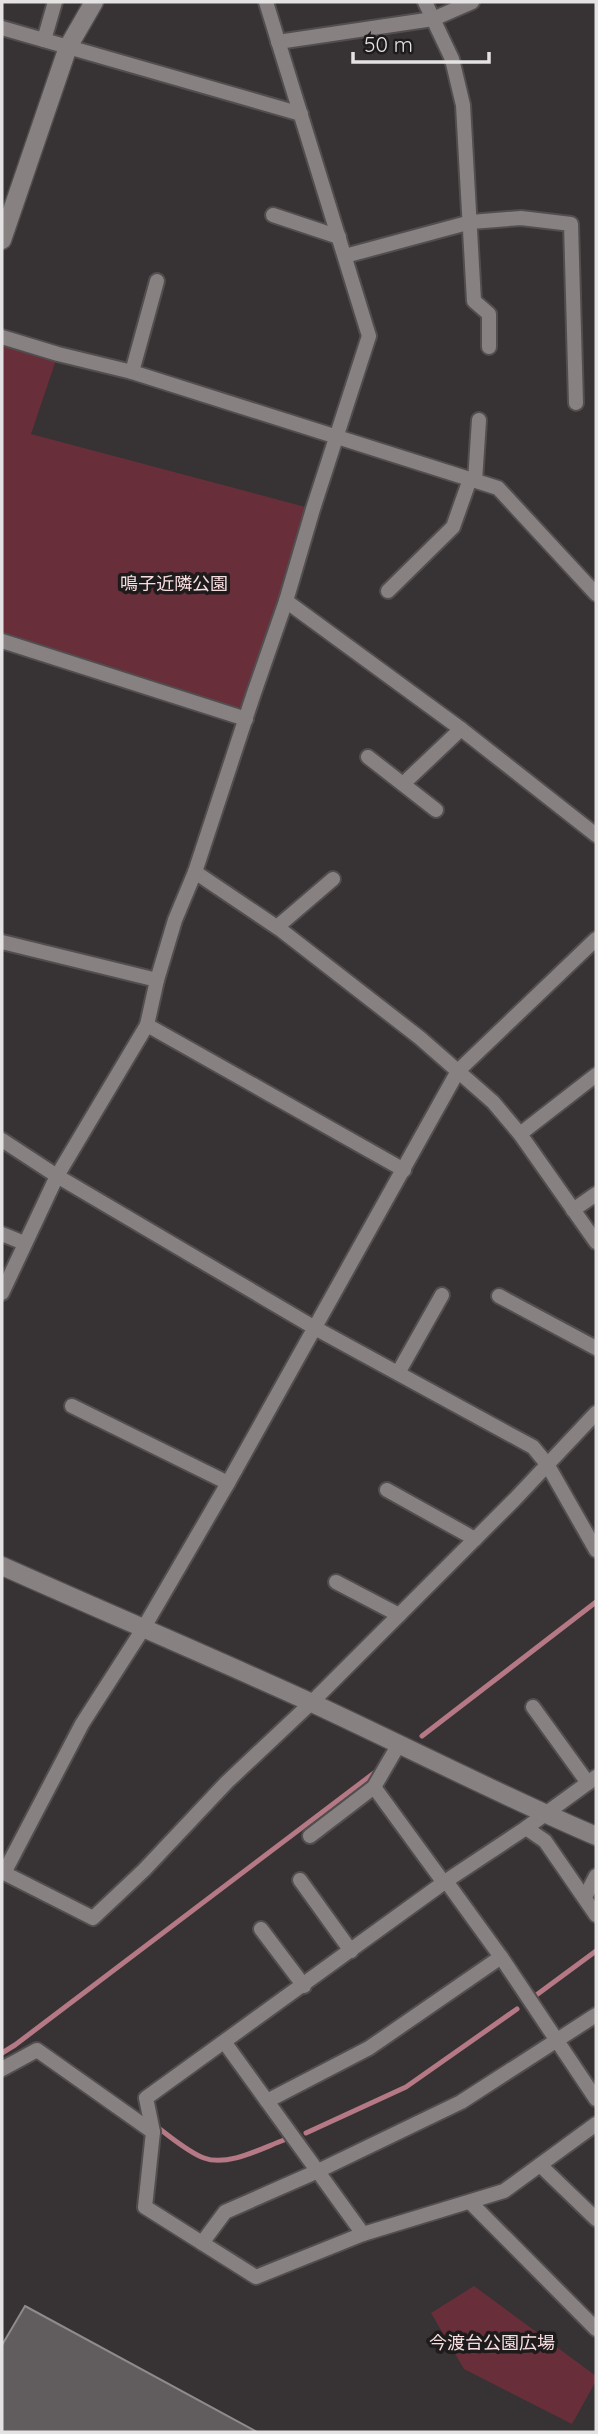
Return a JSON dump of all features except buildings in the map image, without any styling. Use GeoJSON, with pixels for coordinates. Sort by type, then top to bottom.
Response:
{"type":"FeatureCollection","features":[{"type":"Feature","properties":{"kind":"street"},"geometry":{"type":"LineString","coordinates":[[44,40],[55,2]]}},
{"type":"Feature","properties":{"kind":"street"},"geometry":{"type":"LineString","coordinates":[[2,240],[68,47],[94,2]]}},
{"type":"Feature","properties":{"kind":"street"},"geometry":{"type":"LineString","coordinates":[[2,1293],[57,1176],[147,1025],[175,920],[195,872],[286,601],[369,336],[266,2]]}},
{"type":"Feature","properties":{"kind":"street"},"geometry":{"type":"LineString","coordinates":[[425,2],[452,59],[463,105],[474,301],[489,314],[489,347]]}},
{"type":"Feature","properties":{"kind":"street"},"geometry":{"type":"LineString","coordinates":[[278,42],[433,19],[472,2]]}},
{"type":"Feature","properties":{"kind":"street"},"geometry":{"type":"LineString","coordinates":[[2,28],[301,114]]}},
{"type":"Feature","properties":{"kind":"street"},"geometry":{"type":"LineString","coordinates":[[272,215],[339,237]]}},
{"type":"Feature","properties":{"kind":"street"},"geometry":{"type":"LineString","coordinates":[[345,256],[471,222],[521,218],[572,224],[576,403]]}},
{"type":"Feature","properties":{"kind":"street"},"geometry":{"type":"LineString","coordinates":[[132,372],[157,281]]}},
{"type":"Feature","properties":{"kind":"street"},"geometry":{"type":"LineString","coordinates":[[2,337],[132,372],[498,488],[596,594]]}},
{"type":"Feature","properties":{"kind":"street"},"geometry":{"type":"LineString","coordinates":[[388,590],[453,527],[473,480],[479,420]]}},
{"type":"Feature","properties":{"kind":"street"},"geometry":{"type":"LineString","coordinates":[[286,601],[461,729],[596,835]]}},
{"type":"Feature","properties":{"kind":"street"},"geometry":{"type":"LineString","coordinates":[[2,641],[246,719]]}},
{"type":"Feature","properties":{"kind":"street"},"geometry":{"type":"LineString","coordinates":[[403,784],[461,729]]}},
{"type":"Feature","properties":{"kind":"street"},"geometry":{"type":"LineString","coordinates":[[368,757],[436,810]]}},
{"type":"Feature","properties":{"kind":"street"},"geometry":{"type":"LineString","coordinates":[[195,872],[276,927],[420,1038],[493,1102],[520,1134],[596,1242]]}},
{"type":"Feature","properties":{"kind":"street"},"geometry":{"type":"LineString","coordinates":[[276,927],[333,879]]}},
{"type":"Feature","properties":{"kind":"street"},"geometry":{"type":"LineString","coordinates":[[596,939],[458,1071],[228,1483],[143,1629],[82,1724],[3,1872],[93,1919],[144,1870],[227,1782],[312,1703],[596,1413]]}},
{"type":"Feature","properties":{"kind":"street"},"geometry":{"type":"LineString","coordinates":[[2,942],[157,980]]}},
{"type":"Feature","properties":{"kind":"street"},"geometry":{"type":"LineString","coordinates":[[147,1025],[404,1170]]}},
{"type":"Feature","properties":{"kind":"street"},"geometry":{"type":"LineString","coordinates":[[520,1134],[596,1075]]}},
{"type":"Feature","properties":{"kind":"street"},"geometry":{"type":"LineString","coordinates":[[2,1140],[57,1176],[315,1328],[533,1447],[547,1464],[596,1550]]}},
{"type":"Feature","properties":{"kind":"street"},"geometry":{"type":"LineString","coordinates":[[573,1210],[596,1194]]}},
{"type":"Feature","properties":{"kind":"street"},"geometry":{"type":"LineString","coordinates":[[2,1234],[24,1243]]}},
{"type":"Feature","properties":{"kind":"street"},"geometry":{"type":"LineString","coordinates":[[398,1373],[442,1295]]}},
{"type":"Feature","properties":{"kind":"street"},"geometry":{"type":"LineString","coordinates":[[499,1296],[596,1348]]}},
{"type":"Feature","properties":{"kind":"street"},"geometry":{"type":"LineString","coordinates":[[72,1406],[228,1483]]}},
{"type":"Feature","properties":{"kind":"street"},"geometry":{"type":"LineString","coordinates":[[387,1490],[475,1539]]}},
{"type":"Feature","properties":{"kind":"street"},"geometry":{"type":"LineString","coordinates":[[2,1566],[312,1703],[596,1836]]}},
{"type":"Feature","properties":{"kind":"street"},"geometry":{"type":"LineString","coordinates":[[336,1582],[399,1615]]}},
{"type":"Feature","properties":{"kind":"street"},"geometry":{"type":"LineString","coordinates":[[533,1707],[592,1780],[445,1882],[146,2098],[153,2132],[145,2207],[256,2277],[363,2234],[504,2190],[596,2124]]}},
{"type":"Feature","properties":{"kind":"street"},"geometry":{"type":"LineString","coordinates":[[310,1836],[374,1787],[399,1744]]}},
{"type":"Feature","properties":{"kind":"street"},"geometry":{"type":"LineString","coordinates":[[374,1787],[501,1957],[596,2099]]}},
{"type":"Feature","properties":{"kind":"street"},"geometry":{"type":"LineString","coordinates":[[526,1828],[545,1841],[596,1915]]}},
{"type":"Feature","properties":{"kind":"street"},"geometry":{"type":"LineString","coordinates":[[585,1897],[596,1876]]}},
{"type":"Feature","properties":{"kind":"street"},"geometry":{"type":"LineString","coordinates":[[300,1880],[351,1951]]}},
{"type":"Feature","properties":{"kind":"street"},"geometry":{"type":"LineString","coordinates":[[261,1929],[304,1986]]}},
{"type":"Feature","properties":{"kind":"street"},"geometry":{"type":"LineString","coordinates":[[267,2101],[369,2048],[501,1957]]}},
{"type":"Feature","properties":{"kind":"street"},"geometry":{"type":"LineString","coordinates":[[202,2243],[225,2212],[318,2171],[461,2102],[596,2015]]}},
{"type":"Feature","properties":{"kind":"street"},"geometry":{"type":"LineString","coordinates":[[225,2043],[363,2234]]}},
{"type":"Feature","properties":{"kind":"street"},"geometry":{"type":"LineString","coordinates":[[2,2069],[37,2050],[153,2132]]}},
{"type":"Feature","properties":{"kind":"street"},"geometry":{"type":"LineString","coordinates":[[540,2165],[596,2219]]}},
{"type":"Feature","properties":{"kind":"street"},"geometry":{"type":"LineString","coordinates":[[470,2202],[596,2329]]}},
{"type":"Feature","properties":{"kind":"green space","name":"鳴子近隣公園"},"geometry":{"type":"Polygon","coordinates":[[[2,337],[58,354],[31,434],[313,509],[246,719],[2,641],[2,337]]]}},
{"type":"Feature","properties":{"kind":"green space","name":"今渡台公園広場"},"geometry":{"type":"Polygon","coordinates":[[[474,2286],[596,2376],[596,2381],[572,2424],[464,2369],[431,2313],[474,2286]]]}},
{"type":"Feature","properties":{"kind":"waterway"},"geometry":{"type":"LineString","coordinates":[[422,1736],[596,1602]]}},
{"type":"Feature","properties":{"kind":"waterway"},"geometry":{"type":"LineString","coordinates":[[2,2053],[378,1770]]}},
{"type":"Feature","properties":{"kind":"waterway"},"geometry":{"type":"LineString","coordinates":[[535,1996],[596,1951]]}},
{"type":"Feature","properties":{"kind":"waterway"},"geometry":{"type":"LineString","coordinates":[[306,2133],[406,2087],[517,2009]]}},
{"type":"Feature","properties":{"kind":"waterway"},"geometry":{"type":"LineString","coordinates":[[157,2127],[192,2152],[213,2160],[245,2155],[284,2140]]}}]}
